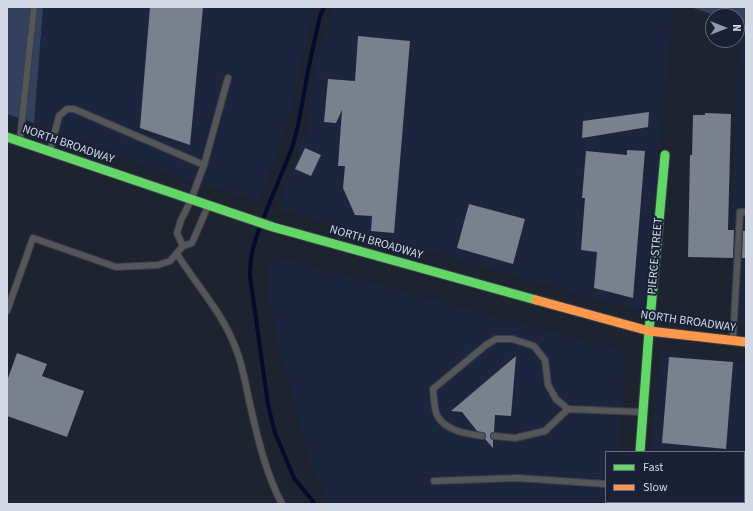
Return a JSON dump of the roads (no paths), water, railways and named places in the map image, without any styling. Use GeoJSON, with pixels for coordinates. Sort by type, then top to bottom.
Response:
{"type":"FeatureCollection","features":[{"type":"Feature","properties":{"kind":"main road","name":"NORTH BROADWAY"},"geometry":{"type":"LineString","coordinates":[[7,137],[274,227],[649,331],[746,342]]}},
{"type":"Feature","properties":{"kind":"main road","name":"PIERCE STREET"},"geometry":{"type":"LineString","coordinates":[[640,451],[665,155]]}},
{"type":"Feature","properties":{"kind":"lane"},"geometry":{"type":"LineString","coordinates":[[19,141],[34,7]]}},
{"type":"Feature","properties":{"kind":"lane"},"geometry":{"type":"LineString","coordinates":[[183,246],[178,233],[204,165],[228,78]]}},
{"type":"Feature","properties":{"kind":"lane"},"geometry":{"type":"LineString","coordinates":[[50,152],[59,116],[67,109],[74,109],[204,165]]}},
{"type":"Feature","properties":{"kind":"lane"},"geometry":{"type":"LineString","coordinates":[[7,311],[33,238],[116,267],[158,265],[170,261],[183,246],[192,243],[208,205]]}},
{"type":"Feature","properties":{"kind":"lane"},"geometry":{"type":"LineString","coordinates":[[733,341],[740,212],[746,212]]}},
{"type":"Feature","properties":{"kind":"lane"},"geometry":{"type":"LineString","coordinates":[[177,254],[228,329],[244,371],[249,398],[266,466],[282,504]]}},
{"type":"Feature","properties":{"kind":"lane"},"geometry":{"type":"LineString","coordinates":[[482,436],[471,435],[450,428],[437,416],[433,389],[486,345],[496,339],[512,339],[534,346],[545,360],[548,385],[556,399],[568,409],[643,412]]}},
{"type":"Feature","properties":{"kind":"lane"},"geometry":{"type":"LineString","coordinates":[[494,436],[514,438],[545,432],[568,409]]}},
{"type":"Feature","properties":{"kind":"lane"},"geometry":{"type":"LineString","coordinates":[[434,481],[517,478],[605,484]]}},
{"type":"Feature","properties":{"kind":"waterway"},"geometry":{"type":"LineString","coordinates":[[263,219],[292,148],[298,126],[320,16],[324,7]]}},
{"type":"Feature","properties":{"kind":"waterway"},"geometry":{"type":"LineString","coordinates":[[260,227],[252,251],[250,276],[268,405],[275,433],[294,478],[315,504]]}}]}
